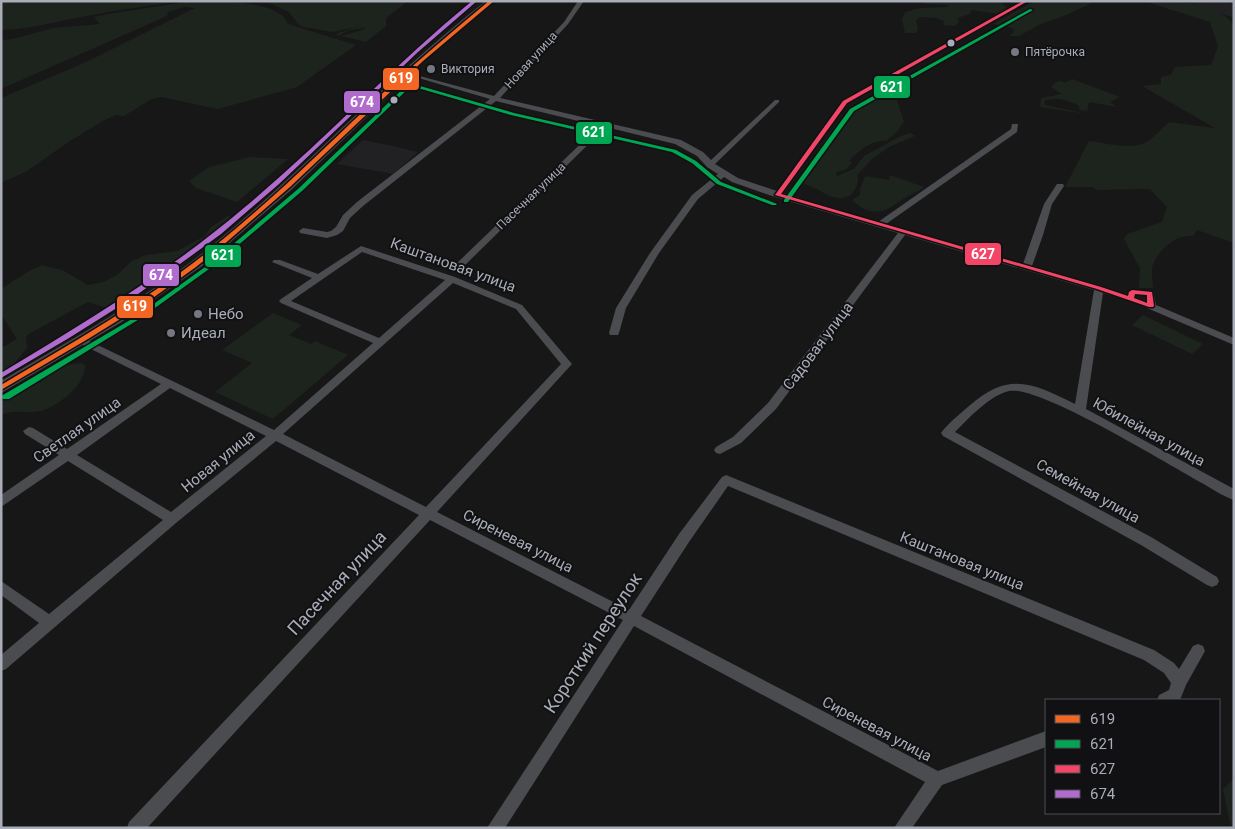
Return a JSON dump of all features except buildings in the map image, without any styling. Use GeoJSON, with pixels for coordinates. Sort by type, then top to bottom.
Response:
{"type":"FeatureCollection","features":[{"type":"Feature","properties":{"kind":"main road"},"geometry":{"type":"LineString","coordinates":[[1,388],[81,340],[179,277],[208,255],[319,157],[407,72],[492,1]]}},
{"type":"Feature","properties":{"kind":"street","name":"Новая улица"},"geometry":{"type":"LineString","coordinates":[[303,231],[327,235],[340,229],[346,217],[360,204],[496,98],[520,76],[532,59],[572,15],[581,1]]}},
{"type":"Feature","properties":{"kind":"street"},"geometry":{"type":"LineString","coordinates":[[778,195],[845,102],[1026,1]]}},
{"type":"Feature","properties":{"kind":"street"},"geometry":{"type":"LineString","coordinates":[[407,72],[515,104],[678,142],[700,154],[722,174],[778,195],[1099,288],[1151,306],[1234,342]]}},
{"type":"Feature","properties":{"kind":"street"},"geometry":{"type":"LineString","coordinates":[[710,165],[777,101]]}},
{"type":"Feature","properties":{"kind":"street","name":"Пасечная улица"},"geometry":{"type":"LineString","coordinates":[[458,267],[604,125]]}},
{"type":"Feature","properties":{"kind":"street"},"geometry":{"type":"LineString","coordinates":[[881,224],[1014,130],[1015,126]]}},
{"type":"Feature","properties":{"kind":"street"},"geometry":{"type":"LineString","coordinates":[[614,333],[621,308],[655,253],[695,197],[722,174]]}},
{"type":"Feature","properties":{"kind":"street"},"geometry":{"type":"LineString","coordinates":[[1027,266],[1048,204],[1060,186]]}},
{"type":"Feature","properties":{"kind":"street","name":"Садовая улица"},"geometry":{"type":"LineString","coordinates":[[720,450],[737,440],[772,406],[904,231]]}},
{"type":"Feature","properties":{"kind":"street","name":"Каштановая улица"},"geometry":{"type":"LineString","coordinates":[[318,277],[361,249],[452,279],[519,307],[567,364]]}},
{"type":"Feature","properties":{"kind":"street"},"geometry":{"type":"LineString","coordinates":[[278,262],[318,277]]}},
{"type":"Feature","properties":{"kind":"street"},"geometry":{"type":"LineString","coordinates":[[318,277],[284,301],[380,342]]}},
{"type":"Feature","properties":{"kind":"street","name":"Новая улица"},"geometry":{"type":"LineString","coordinates":[[1,664],[275,434],[452,279]]}},
{"type":"Feature","properties":{"kind":"street","name":"Юбилейная улица"},"geometry":{"type":"LineString","coordinates":[[1099,288],[1080,411],[1234,495]]}},
{"type":"Feature","properties":{"kind":"street"},"geometry":{"type":"LineString","coordinates":[[1150,293],[1151,306]]}},
{"type":"Feature","properties":{"kind":"street","name":"Сиреневая улица"},"geometry":{"type":"LineString","coordinates":[[81,340],[275,434],[632,618],[937,779]]}},
{"type":"Feature","properties":{"kind":"street","name":"Пасечная улица"},"geometry":{"type":"LineString","coordinates":[[135,828],[567,364]]}},
{"type":"Feature","properties":{"kind":"street","name":"Светлая улица"},"geometry":{"type":"LineString","coordinates":[[1,502],[170,383]]}},
{"type":"Feature","properties":{"kind":"street","name":"Семейная улица"},"geometry":{"type":"LineString","coordinates":[[1080,411],[1028,389],[1010,387],[997,392],[947,433],[1146,541],[1212,581]]}},
{"type":"Feature","properties":{"kind":"street"},"geometry":{"type":"LineString","coordinates":[[29,431],[172,519]]}},
{"type":"Feature","properties":{"kind":"street","name":"Каштановая улица"},"geometry":{"type":"LineString","coordinates":[[726,480],[1149,655],[1169,668],[1179,682]]}},
{"type":"Feature","properties":{"kind":"street","name":"Короткий переулок"},"geometry":{"type":"LineString","coordinates":[[495,828],[684,538],[726,480]]}},
{"type":"Feature","properties":{"kind":"street"},"geometry":{"type":"LineString","coordinates":[[1,586],[50,623]]}},
{"type":"Feature","properties":{"kind":"street"},"geometry":{"type":"LineString","coordinates":[[1167,699],[1175,696],[1179,682],[1198,650]]}},
{"type":"Feature","properties":{"kind":"street"},"geometry":{"type":"LineString","coordinates":[[902,828],[937,779],[1045,739]]}},
{"type":"Feature","properties":{"kind":"shaded area"},"geometry":{"type":"Polygon","coordinates":[[[1,1],[180,1],[36,26],[1,30],[1,1]]]}},
{"type":"Feature","properties":{"kind":"shaded area"},"geometry":{"type":"Polygon","coordinates":[[[192,1],[231,2],[261,6],[283,16],[288,24],[356,45],[297,87],[218,109],[161,97],[150,100],[124,116],[116,115],[101,122],[27,171],[1,183],[1,98],[84,63],[195,8],[184,7],[168,12],[167,16],[1,89],[1,40],[13,39],[53,28],[100,24],[94,17],[192,1]]]}},
{"type":"Feature","properties":{"kind":"shaded area"},"geometry":{"type":"Polygon","coordinates":[[[265,1],[408,1],[386,18],[386,26],[366,42],[341,36],[367,27],[347,31],[339,36],[336,35],[338,33],[358,27],[333,32],[303,27],[299,25],[289,12],[265,1]]]}},
{"type":"Feature","properties":{"kind":"shaded area"},"geometry":{"type":"Polygon","coordinates":[[[920,1],[1000,1],[1007,8],[998,14],[972,10],[969,14],[958,18],[959,22],[955,26],[943,25],[944,21],[936,18],[920,17],[916,20],[918,29],[916,33],[905,33],[902,20],[905,12],[921,8],[947,7],[949,5],[925,4],[920,1]]]}},
{"type":"Feature","properties":{"kind":"shaded area"},"geometry":{"type":"Polygon","coordinates":[[[1035,1],[1096,1],[1064,16],[1043,23],[1019,36],[1010,36],[1014,31],[1012,28],[993,24],[1035,1]]]}},
{"type":"Feature","properties":{"kind":"shaded area"},"geometry":{"type":"Polygon","coordinates":[[[1144,1],[1180,2],[1205,6],[1226,17],[1234,25],[1234,243],[1197,230],[1193,236],[1174,240],[1163,249],[1154,261],[1152,268],[1153,288],[1139,288],[1140,268],[1124,239],[1127,234],[1162,222],[1167,207],[1150,189],[1096,190],[1093,187],[1065,187],[1089,141],[1119,146],[1135,146],[1154,137],[1169,122],[1215,128],[1142,86],[1161,84],[1161,77],[1171,75],[1175,67],[1211,65],[1218,46],[1210,22],[1144,1]]]}},
{"type":"Feature","properties":{"kind":"shaded area"},"geometry":{"type":"Polygon","coordinates":[[[1187,1],[1224,1],[1234,4],[1234,18],[1187,1]]]}},
{"type":"Feature","properties":{"kind":"shaded area"},"geometry":{"type":"Polygon","coordinates":[[[1072,79],[1120,97],[1110,102],[1117,107],[1089,102],[1087,111],[1080,110],[1078,105],[1066,100],[1058,99],[1044,101],[1045,105],[1087,114],[1040,107],[1041,98],[1062,94],[1051,87],[1056,82],[1061,81],[1065,83],[1072,79]]]}},
{"type":"Feature","properties":{"kind":"shaded area"},"geometry":{"type":"Polygon","coordinates":[[[886,90],[894,91],[904,122],[896,133],[886,141],[876,142],[861,150],[849,161],[852,163],[845,170],[836,172],[837,176],[854,169],[864,156],[899,137],[910,133],[915,136],[889,147],[872,159],[858,174],[858,182],[855,189],[848,196],[836,198],[829,196],[801,181],[820,147],[847,113],[871,96],[886,90]]]}},
{"type":"Feature","properties":{"kind":"shaded area"},"geometry":{"type":"Polygon","coordinates":[[[363,140],[418,152],[393,174],[337,164],[363,140]]]}},
{"type":"Feature","properties":{"kind":"shaded area"},"geometry":{"type":"Polygon","coordinates":[[[250,157],[288,159],[237,202],[196,188],[189,181],[209,167],[250,157]]]}},
{"type":"Feature","properties":{"kind":"shaded area"},"geometry":{"type":"Polygon","coordinates":[[[890,175],[924,187],[893,206],[876,212],[864,209],[852,200],[860,195],[860,189],[865,176],[889,180],[890,175]]]}},
{"type":"Feature","properties":{"kind":"shaded area"},"geometry":{"type":"Polygon","coordinates":[[[228,216],[236,219],[224,232],[177,268],[126,300],[110,309],[88,302],[26,336],[27,348],[8,371],[1,374],[1,348],[17,339],[1,314],[1,289],[42,265],[62,270],[88,285],[103,282],[117,275],[132,261],[146,255],[177,251],[205,236],[211,227],[228,216]]]}},
{"type":"Feature","properties":{"kind":"shaded area"},"geometry":{"type":"Polygon","coordinates":[[[273,313],[302,325],[289,335],[311,344],[315,341],[348,355],[273,419],[215,392],[252,363],[222,350],[273,313]]]}},
{"type":"Feature","properties":{"kind":"shaded area"},"geometry":{"type":"Polygon","coordinates":[[[1143,315],[1203,344],[1192,354],[1132,325],[1143,315]]]}},
{"type":"Feature","properties":{"kind":"shaded area"},"geometry":{"type":"Polygon","coordinates":[[[81,363],[85,365],[84,372],[77,386],[58,403],[44,410],[12,412],[1,415],[1,402],[49,372],[70,364],[81,363]]]}},
{"type":"Feature","properties":{"kind":"shaded area"},"geometry":{"type":"Polygon","coordinates":[[[1234,779],[1234,828],[1231,828],[1223,789],[1234,779]]]}},
{"type":"Feature","properties":{"kind":"transit line","name":"674"},"geometry":{"type":"LineString","coordinates":[[1,376],[129,297],[219,232],[277,183],[416,51],[475,1]]}},
{"type":"Feature","properties":{"kind":"transit line","name":"619"},"geometry":{"type":"LineString","coordinates":[[1,388],[140,303],[219,246],[288,185],[422,60],[492,1]]}},
{"type":"Feature","properties":{"kind":"transit line","name":"627"},"geometry":{"type":"LineString","coordinates":[[778,195],[845,102],[1026,1]]}},
{"type":"Feature","properties":{"kind":"transit line","name":"621"},"geometry":{"type":"LineString","coordinates":[[786,201],[852,110],[1031,10]]}},
{"type":"Feature","properties":{"kind":"transit line","name":"621"},"geometry":{"type":"LineString","coordinates":[[6,397],[139,317],[214,263],[300,190],[414,81]]}},
{"type":"Feature","properties":{"kind":"transit line","name":"621"},"geometry":{"type":"LineString","coordinates":[[404,83],[513,114],[674,151],[694,162],[719,183],[774,204]]}},
{"type":"Feature","properties":{"kind":"transit line","name":"627"},"geometry":{"type":"LineString","coordinates":[[778,195],[1099,288],[1151,306],[1150,293],[1132,292],[1131,298]]}},
{"type":"Feature","properties":{"kind":"place","name":"Пятёрочка"},"geometry":{"type":"Point","coordinates":[1015,52]}},
{"type":"Feature","properties":{"kind":"place","name":"Виктория"},"geometry":{"type":"Point","coordinates":[431,69]}},
{"type":"Feature","properties":{"kind":"place","name":"Небо"},"geometry":{"type":"Point","coordinates":[198,314]}},
{"type":"Feature","properties":{"kind":"place","name":"Идеал"},"geometry":{"type":"Point","coordinates":[171,333]}}]}
